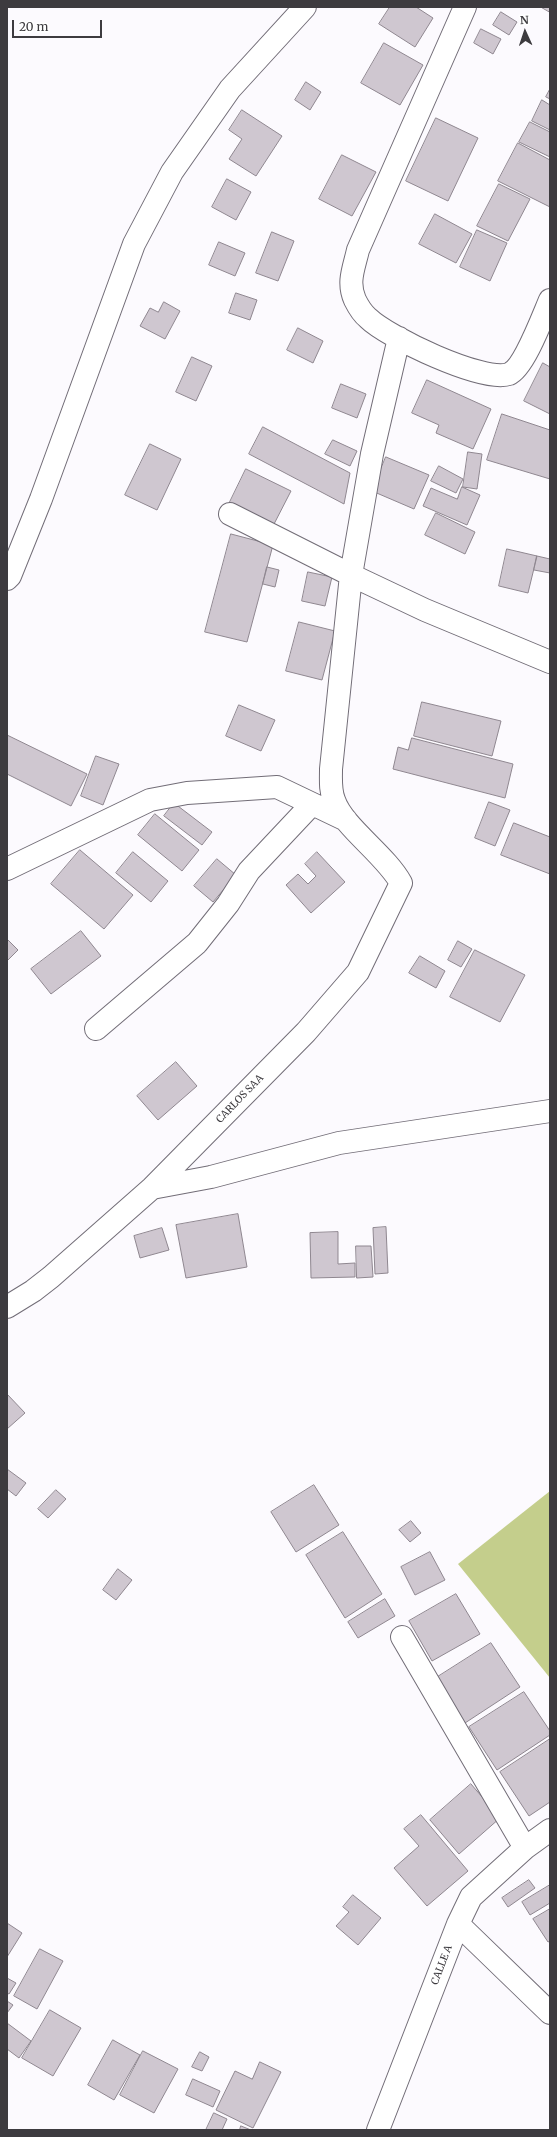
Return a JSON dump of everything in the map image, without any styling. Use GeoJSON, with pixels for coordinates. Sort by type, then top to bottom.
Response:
{"type":"FeatureCollection","features":[{"type":"Feature","properties":{"kind":"street"},"geometry":{"type":"LineString","coordinates":[[7,578],[10,576],[41,499],[134,244],[172,172],[230,89],[305,7]]}},
{"type":"Feature","properties":{"kind":"street"},"geometry":{"type":"LineString","coordinates":[[465,7],[358,250],[350,283],[356,301],[368,318],[399,338],[442,359],[489,375],[509,374],[520,365],[550,300]]}},
{"type":"Feature","properties":{"kind":"street"},"geometry":{"type":"LineString","coordinates":[[347,821],[334,802],[331,789],[331,769],[351,575],[372,454],[399,338]]}},
{"type":"Feature","properties":{"kind":"street"},"geometry":{"type":"LineString","coordinates":[[230,514],[351,575],[426,610],[550,662]]}},
{"type":"Feature","properties":{"kind":"street"},"geometry":{"type":"LineString","coordinates":[[7,869],[150,800],[187,793],[277,788],[347,821]]}},
{"type":"Feature","properties":{"kind":"street"},"geometry":{"type":"LineString","coordinates":[[96,1028],[197,943],[228,904],[249,871],[312,804]]}},
{"type":"Feature","properties":{"kind":"street","name":"CARLOS SAA"},"geometry":{"type":"LineString","coordinates":[[7,1307],[33,1291],[51,1277],[152,1188],[306,1032],[358,972],[401,883],[393,869],[347,821]]}},
{"type":"Feature","properties":{"kind":"street"},"geometry":{"type":"LineString","coordinates":[[152,1188],[211,1177],[339,1143],[550,1111]]}},
{"type":"Feature","properties":{"kind":"street"},"geometry":{"type":"LineString","coordinates":[[402,1637],[525,1848]]}},
{"type":"Feature","properties":{"kind":"street","name":"CALLE A"},"geometry":{"type":"LineString","coordinates":[[378,2130],[458,1924],[471,1897],[525,1848],[550,1830]]}},
{"type":"Feature","properties":{"kind":"street"},"geometry":{"type":"LineString","coordinates":[[458,1924],[550,2013]]}},
{"type":"Feature","properties":{"kind":"green space"},"geometry":{"type":"Polygon","coordinates":[[[550,1491],[550,1678],[458,1564],[550,1491]]]}},
{"type":"Feature","properties":{"kind":"building"},"geometry":{"type":"Polygon","coordinates":[[[390,7],[416,7],[433,18],[415,47],[379,24],[390,7]]]}},
{"type":"Feature","properties":{"kind":"building"},"geometry":{"type":"Polygon","coordinates":[[[541,7],[550,7],[550,12],[541,7]]]}},
{"type":"Feature","properties":{"kind":"building"},"geometry":{"type":"Polygon","coordinates":[[[501,12],[517,22],[509,35],[493,25],[501,12]]]}},
{"type":"Feature","properties":{"kind":"building"},"geometry":{"type":"Polygon","coordinates":[[[481,29],[501,39],[493,54],[474,43],[481,29]]]}},
{"type":"Feature","properties":{"kind":"building"},"geometry":{"type":"Polygon","coordinates":[[[384,43],[423,65],[400,105],[361,83],[384,43]]]}},
{"type":"Feature","properties":{"kind":"building"},"geometry":{"type":"Polygon","coordinates":[[[306,82],[321,92],[310,110],[295,100],[306,82]]]}},
{"type":"Feature","properties":{"kind":"building"},"geometry":{"type":"Polygon","coordinates":[[[550,89],[550,99],[546,97],[550,89]]]}},
{"type":"Feature","properties":{"kind":"building"},"geometry":{"type":"Polygon","coordinates":[[[542,100],[550,105],[550,130],[532,121],[542,100]]]}},
{"type":"Feature","properties":{"kind":"building"},"geometry":{"type":"Polygon","coordinates":[[[242,110],[282,136],[256,176],[229,159],[242,139],[229,130],[242,110]]]}},
{"type":"Feature","properties":{"kind":"building"},"geometry":{"type":"Polygon","coordinates":[[[436,118],[478,138],[448,201],[406,181],[436,118]]]}},
{"type":"Feature","properties":{"kind":"building"},"geometry":{"type":"Polygon","coordinates":[[[530,122],[550,132],[550,157],[519,142],[530,122]]]}},
{"type":"Feature","properties":{"kind":"building"},"geometry":{"type":"Polygon","coordinates":[[[518,143],[550,160],[550,207],[498,181],[518,143]]]}},
{"type":"Feature","properties":{"kind":"building"},"geometry":{"type":"Polygon","coordinates":[[[342,155],[376,172],[352,216],[319,199],[342,155]]]}},
{"type":"Feature","properties":{"kind":"building"},"geometry":{"type":"Polygon","coordinates":[[[227,179],[251,192],[236,220],[212,207],[227,179]]]}},
{"type":"Feature","properties":{"kind":"building"},"geometry":{"type":"Polygon","coordinates":[[[499,184],[530,199],[508,241],[477,226],[499,184]]]}},
{"type":"Feature","properties":{"kind":"building"},"geometry":{"type":"Polygon","coordinates":[[[435,214],[472,234],[456,263],[419,244],[435,214]]]}},
{"type":"Feature","properties":{"kind":"building"},"geometry":{"type":"Polygon","coordinates":[[[477,230],[507,243],[490,281],[460,267],[477,230]]]}},
{"type":"Feature","properties":{"kind":"building"},"geometry":{"type":"Polygon","coordinates":[[[272,232],[294,241],[278,281],[256,273],[272,232]]]}},
{"type":"Feature","properties":{"kind":"building"},"geometry":{"type":"Polygon","coordinates":[[[219,242],[245,253],[235,276],[209,265],[219,242]]]}},
{"type":"Feature","properties":{"kind":"building"},"geometry":{"type":"Polygon","coordinates":[[[236,293],[257,300],[250,320],[229,313],[236,293]]]}},
{"type":"Feature","properties":{"kind":"building"},"geometry":{"type":"Polygon","coordinates":[[[164,302],[180,311],[165,339],[140,326],[150,308],[158,312],[164,302]]]}},
{"type":"Feature","properties":{"kind":"building"},"geometry":{"type":"Polygon","coordinates":[[[298,328],[323,341],[313,363],[287,350],[298,328]]]}},
{"type":"Feature","properties":{"kind":"building"},"geometry":{"type":"Polygon","coordinates":[[[192,357],[212,366],[196,401],[176,392],[192,357]]]}},
{"type":"Feature","properties":{"kind":"building"},"geometry":{"type":"Polygon","coordinates":[[[543,363],[550,367],[550,414],[524,401],[543,363]]]}},
{"type":"Feature","properties":{"kind":"building"},"geometry":{"type":"Polygon","coordinates":[[[427,380],[491,409],[473,449],[436,433],[439,425],[412,413],[427,380]]]}},
{"type":"Feature","properties":{"kind":"building"},"geometry":{"type":"Polygon","coordinates":[[[341,384],[366,394],[357,418],[332,408],[341,384]]]}},
{"type":"Feature","properties":{"kind":"building"},"geometry":{"type":"Polygon","coordinates":[[[502,414],[550,430],[550,479],[487,460],[502,414]]]}},
{"type":"Feature","properties":{"kind":"building"},"geometry":{"type":"Polygon","coordinates":[[[263,427],[350,473],[344,504],[249,454],[263,427]]]}},
{"type":"Feature","properties":{"kind":"building"},"geometry":{"type":"Polygon","coordinates":[[[333,440],[357,451],[350,466],[325,454],[333,440]]]}},
{"type":"Feature","properties":{"kind":"building"},"geometry":{"type":"Polygon","coordinates":[[[150,444],[181,459],[157,510],[125,495],[150,444]]]}},
{"type":"Feature","properties":{"kind":"building"},"geometry":{"type":"Polygon","coordinates":[[[468,452],[482,454],[477,489],[463,487],[468,452]]]}},
{"type":"Feature","properties":{"kind":"building"},"geometry":{"type":"Polygon","coordinates":[[[386,457],[429,475],[414,509],[372,491],[386,457]]]}},
{"type":"Feature","properties":{"kind":"building"},"geometry":{"type":"Polygon","coordinates":[[[439,466],[463,479],[456,493],[431,481],[439,466]]]}},
{"type":"Feature","properties":{"kind":"building"},"geometry":{"type":"Polygon","coordinates":[[[246,469],[291,491],[273,526],[229,504],[246,469]]]}},
{"type":"Feature","properties":{"kind":"building"},"geometry":{"type":"Polygon","coordinates":[[[462,487],[480,495],[467,525],[423,506],[431,488],[457,499],[462,487]]]}},
{"type":"Feature","properties":{"kind":"building"},"geometry":{"type":"Polygon","coordinates":[[[436,513],[475,532],[465,554],[425,535],[436,513]]]}},
{"type":"Feature","properties":{"kind":"building"},"geometry":{"type":"Polygon","coordinates":[[[231,534],[273,545],[247,642],[205,632],[231,534]]]}},
{"type":"Feature","properties":{"kind":"building"},"geometry":{"type":"Polygon","coordinates":[[[507,549],[537,556],[528,593],[499,586],[507,549]]]}},
{"type":"Feature","properties":{"kind":"building"},"geometry":{"type":"Polygon","coordinates":[[[537,556],[550,559],[550,573],[534,570],[537,556]]]}},
{"type":"Feature","properties":{"kind":"building"},"geometry":{"type":"Polygon","coordinates":[[[267,567],[279,570],[275,587],[263,584],[267,567]]]}},
{"type":"Feature","properties":{"kind":"building"},"geometry":{"type":"Polygon","coordinates":[[[308,572],[332,577],[325,606],[302,601],[308,572]]]}},
{"type":"Feature","properties":{"kind":"building"},"geometry":{"type":"Polygon","coordinates":[[[299,622],[335,631],[322,680],[286,671],[299,622]]]}},
{"type":"Feature","properties":{"kind":"building"},"geometry":{"type":"Polygon","coordinates":[[[422,702],[501,721],[492,756],[414,736],[422,702]]]}},
{"type":"Feature","properties":{"kind":"building"},"geometry":{"type":"Polygon","coordinates":[[[239,705],[275,720],[261,751],[226,736],[239,705]]]}},
{"type":"Feature","properties":{"kind":"building"},"geometry":{"type":"Polygon","coordinates":[[[7,735],[87,774],[71,806],[7,774],[7,735]]]}},
{"type":"Feature","properties":{"kind":"building"},"geometry":{"type":"Polygon","coordinates":[[[412,738],[513,764],[505,798],[393,769],[398,747],[408,750],[412,738]]]}},
{"type":"Feature","properties":{"kind":"building"},"geometry":{"type":"Polygon","coordinates":[[[96,756],[119,764],[103,805],[81,796],[96,756]]]}},
{"type":"Feature","properties":{"kind":"building"},"geometry":{"type":"Polygon","coordinates":[[[489,802],[510,810],[495,846],[475,838],[489,802]]]}},
{"type":"Feature","properties":{"kind":"building"},"geometry":{"type":"Polygon","coordinates":[[[174,803],[212,832],[202,845],[164,816],[174,803]]]}},
{"type":"Feature","properties":{"kind":"building"},"geometry":{"type":"Polygon","coordinates":[[[155,814],[199,850],[182,871],[138,835],[155,814]]]}},
{"type":"Feature","properties":{"kind":"building"},"geometry":{"type":"Polygon","coordinates":[[[514,823],[550,837],[550,874],[501,855],[514,823]]]}},
{"type":"Feature","properties":{"kind":"building"},"geometry":{"type":"Polygon","coordinates":[[[80,850],[133,895],[104,929],[51,884],[80,850]]]}},
{"type":"Feature","properties":{"kind":"building"},"geometry":{"type":"Polygon","coordinates":[[[133,852],[168,881],[151,902],[116,873],[133,852]]]}},
{"type":"Feature","properties":{"kind":"building"},"geometry":{"type":"Polygon","coordinates":[[[317,852],[345,882],[311,913],[286,885],[298,874],[308,884],[316,876],[305,864],[317,852]]]}},
{"type":"Feature","properties":{"kind":"building"},"geometry":{"type":"Polygon","coordinates":[[[217,859],[236,875],[213,902],[194,886],[217,859]]]}},
{"type":"Feature","properties":{"kind":"building"},"geometry":{"type":"Polygon","coordinates":[[[81,931],[101,956],[51,994],[31,969],[81,931]]]}},
{"type":"Feature","properties":{"kind":"building"},"geometry":{"type":"Polygon","coordinates":[[[7,939],[18,950],[7,961],[7,939]]]}},
{"type":"Feature","properties":{"kind":"building"},"geometry":{"type":"Polygon","coordinates":[[[458,941],[472,949],[461,967],[448,960],[458,941]]]}},
{"type":"Feature","properties":{"kind":"building"},"geometry":{"type":"Polygon","coordinates":[[[475,950],[525,975],[500,1022],[450,997],[475,950]]]}},
{"type":"Feature","properties":{"kind":"building"},"geometry":{"type":"Polygon","coordinates":[[[420,956],[445,971],[436,988],[409,973],[420,956]]]}},
{"type":"Feature","properties":{"kind":"building"},"geometry":{"type":"Polygon","coordinates":[[[176,1062],[197,1086],[158,1120],[137,1096],[176,1062]]]}},
{"type":"Feature","properties":{"kind":"building"},"geometry":{"type":"Polygon","coordinates":[[[238,1214],[247,1267],[186,1278],[176,1225],[238,1214]]]}},
{"type":"Feature","properties":{"kind":"building"},"geometry":{"type":"Polygon","coordinates":[[[386,1227],[388,1273],[375,1274],[373,1228],[386,1227]]]}},
{"type":"Feature","properties":{"kind":"building"},"geometry":{"type":"Polygon","coordinates":[[[162,1228],[169,1250],[140,1258],[134,1236],[162,1228]]]}},
{"type":"Feature","properties":{"kind":"building"},"geometry":{"type":"Polygon","coordinates":[[[338,1232],[338,1264],[355,1263],[355,1277],[311,1278],[310,1233],[338,1232]]]}},
{"type":"Feature","properties":{"kind":"building"},"geometry":{"type":"Polygon","coordinates":[[[356,1246],[371,1246],[373,1277],[357,1278],[356,1246]]]}},
{"type":"Feature","properties":{"kind":"building"},"geometry":{"type":"Polygon","coordinates":[[[7,1394],[25,1413],[7,1429],[7,1394]]]}},
{"type":"Feature","properties":{"kind":"building"},"geometry":{"type":"Polygon","coordinates":[[[7,1469],[26,1483],[16,1496],[7,1489],[7,1469]]]}},
{"type":"Feature","properties":{"kind":"building"},"geometry":{"type":"Polygon","coordinates":[[[314,1485],[339,1525],[296,1552],[271,1512],[314,1485]]]}},
{"type":"Feature","properties":{"kind":"building"},"geometry":{"type":"Polygon","coordinates":[[[56,1490],[66,1499],[48,1518],[38,1509],[56,1490]]]}},
{"type":"Feature","properties":{"kind":"building"},"geometry":{"type":"Polygon","coordinates":[[[411,1521],[421,1533],[410,1542],[399,1530],[411,1521]]]}},
{"type":"Feature","properties":{"kind":"building"},"geometry":{"type":"Polygon","coordinates":[[[343,1532],[382,1594],[345,1618],[306,1555],[343,1532]]]}},
{"type":"Feature","properties":{"kind":"building"},"geometry":{"type":"Polygon","coordinates":[[[430,1552],[445,1580],[415,1595],[401,1567],[430,1552]]]}},
{"type":"Feature","properties":{"kind":"building"},"geometry":{"type":"Polygon","coordinates":[[[118,1569],[132,1580],[116,1600],[103,1590],[118,1569]]]}},
{"type":"Feature","properties":{"kind":"building"},"geometry":{"type":"Polygon","coordinates":[[[456,1594],[480,1634],[432,1661],[409,1621],[456,1594]]]}},
{"type":"Feature","properties":{"kind":"building"},"geometry":{"type":"Polygon","coordinates":[[[385,1599],[395,1616],[358,1638],[348,1622],[385,1599]]]}},
{"type":"Feature","properties":{"kind":"building"},"geometry":{"type":"Polygon","coordinates":[[[491,1643],[520,1687],[465,1723],[436,1678],[491,1643]]]}},
{"type":"Feature","properties":{"kind":"building"},"geometry":{"type":"Polygon","coordinates":[[[524,1692],[550,1731],[550,1735],[497,1770],[469,1727],[524,1692]]]}},
{"type":"Feature","properties":{"kind":"building"},"geometry":{"type":"Polygon","coordinates":[[[550,1739],[550,1802],[529,1816],[500,1772],[550,1739]]]}},
{"type":"Feature","properties":{"kind":"building"},"geometry":{"type":"Polygon","coordinates":[[[471,1784],[500,1818],[459,1854],[430,1820],[471,1784]]]}},
{"type":"Feature","properties":{"kind":"building"},"geometry":{"type":"Polygon","coordinates":[[[421,1815],[468,1871],[427,1906],[394,1868],[419,1846],[404,1829],[421,1815]]]}},
{"type":"Feature","properties":{"kind":"building"},"geometry":{"type":"Polygon","coordinates":[[[529,1880],[535,1888],[508,1907],[502,1898],[529,1880]]]}},
{"type":"Feature","properties":{"kind":"building"},"geometry":{"type":"Polygon","coordinates":[[[550,1885],[550,1903],[530,1915],[522,1902],[550,1885]]]}},
{"type":"Feature","properties":{"kind":"building"},"geometry":{"type":"Polygon","coordinates":[[[353,1895],[381,1918],[358,1945],[336,1926],[349,1912],[343,1907],[353,1895]]]}},
{"type":"Feature","properties":{"kind":"building"},"geometry":{"type":"Polygon","coordinates":[[[550,1909],[550,1941],[548,1942],[533,1919],[550,1909]]]}},
{"type":"Feature","properties":{"kind":"building"},"geometry":{"type":"Polygon","coordinates":[[[7,1923],[22,1933],[7,1957],[7,1923]]]}},
{"type":"Feature","properties":{"kind":"building"},"geometry":{"type":"Polygon","coordinates":[[[40,1949],[63,1961],[37,2009],[14,1996],[40,1949]]]}},
{"type":"Feature","properties":{"kind":"building"},"geometry":{"type":"Polygon","coordinates":[[[7,1978],[16,1983],[9,1994],[7,1993],[7,1978]]]}},
{"type":"Feature","properties":{"kind":"building"},"geometry":{"type":"Polygon","coordinates":[[[7,2001],[13,2005],[7,2013],[7,2001]]]}},
{"type":"Feature","properties":{"kind":"building"},"geometry":{"type":"Polygon","coordinates":[[[50,2010],[81,2028],[53,2076],[22,2058],[50,2010]]]}},
{"type":"Feature","properties":{"kind":"building"},"geometry":{"type":"Polygon","coordinates":[[[7,2023],[31,2041],[19,2058],[7,2049],[7,2023]]]}},
{"type":"Feature","properties":{"kind":"building"},"geometry":{"type":"Polygon","coordinates":[[[113,2040],[140,2055],[114,2100],[88,2085],[113,2040]]]}},
{"type":"Feature","properties":{"kind":"building"},"geometry":{"type":"Polygon","coordinates":[[[143,2051],[178,2069],[154,2113],[120,2095],[143,2051]]]}},
{"type":"Feature","properties":{"kind":"building"},"geometry":{"type":"Polygon","coordinates":[[[200,2052],[209,2057],[202,2071],[192,2067],[200,2052]]]}},
{"type":"Feature","properties":{"kind":"building"},"geometry":{"type":"Polygon","coordinates":[[[260,2062],[281,2072],[253,2128],[216,2110],[235,2071],[252,2079],[260,2062]]]}},
{"type":"Feature","properties":{"kind":"building"},"geometry":{"type":"Polygon","coordinates":[[[193,2079],[220,2091],[213,2107],[186,2095],[193,2079]]]}},
{"type":"Feature","properties":{"kind":"building"},"geometry":{"type":"Polygon","coordinates":[[[214,2113],[227,2119],[222,2130],[206,2130],[214,2113]]]}},
{"type":"Feature","properties":{"kind":"building"},"geometry":{"type":"Polygon","coordinates":[[[241,2126],[251,2130],[240,2130],[241,2126]]]}}]}
